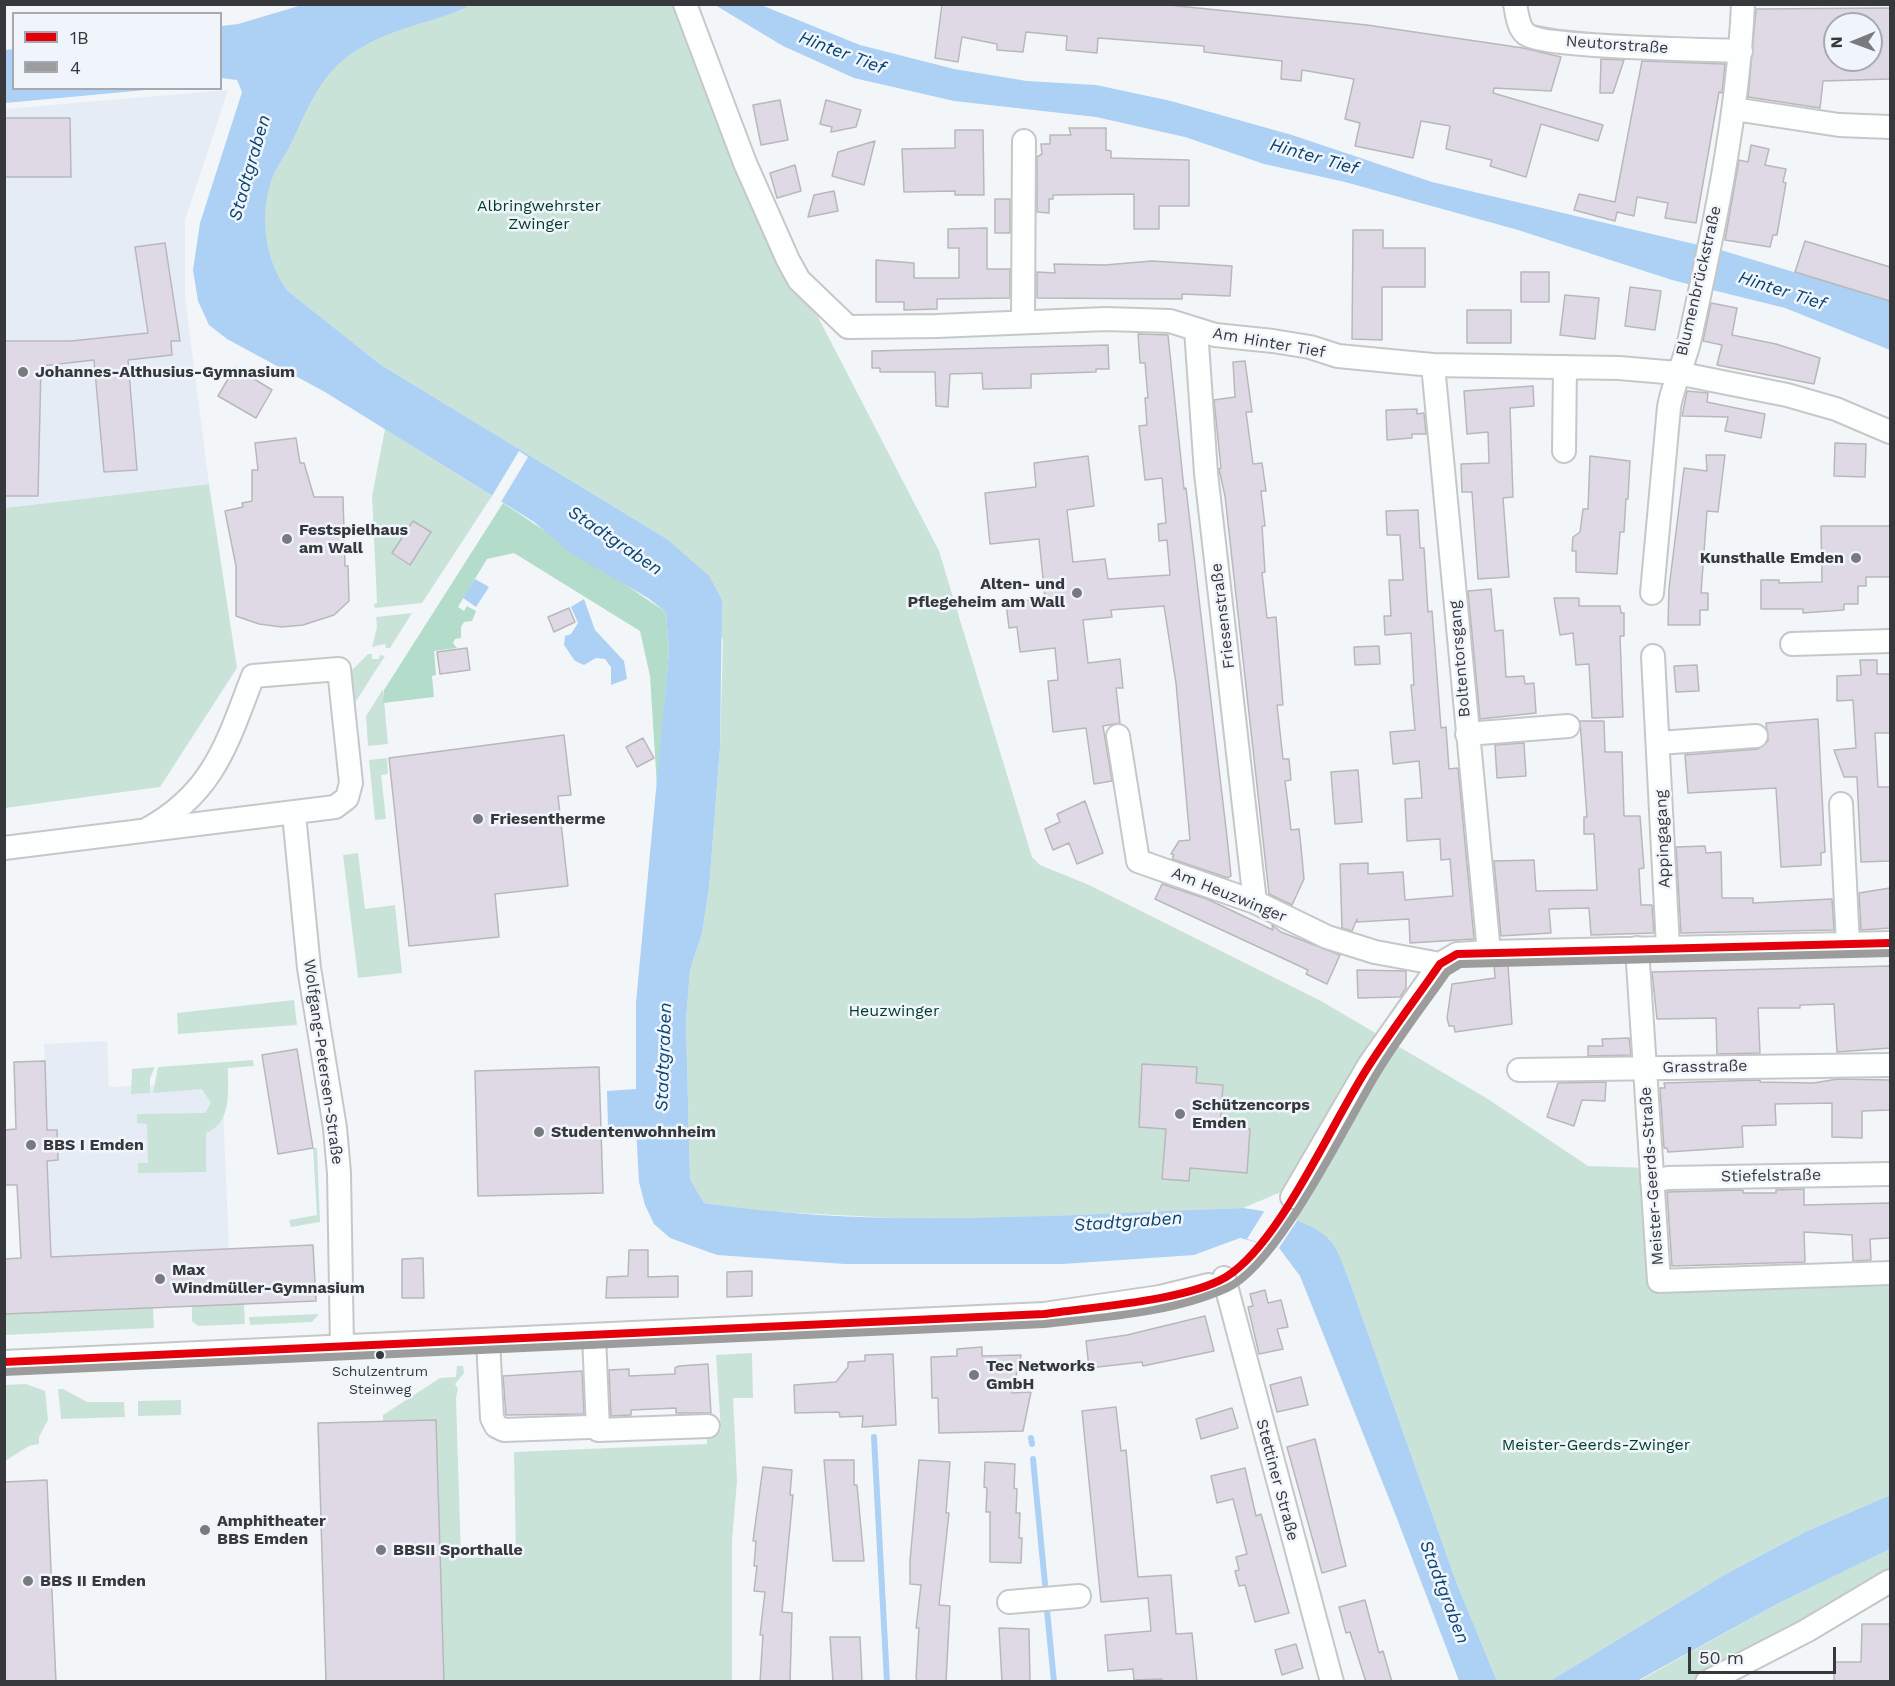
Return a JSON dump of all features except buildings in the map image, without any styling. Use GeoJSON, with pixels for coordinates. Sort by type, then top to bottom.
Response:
{"type":"FeatureCollection","features":[{"type":"Feature","properties":{"kind":"street","name":"Am Hinter Tief"},"geometry":{"type":"LineString","coordinates":[[685,4],[745,163],[788,260],[799,280],[848,327],[1141,318],[1170,321],[1227,337],[1310,347],[1338,356],[1433,365],[1619,368],[1677,373],[1787,395],[1836,409],[1888,431]]}},
{"type":"Feature","properties":{"kind":"street","name":"Neutorstraße"},"geometry":{"type":"LineString","coordinates":[[1515,4],[1521,28],[1533,38],[1626,47],[1741,51]]}},
{"type":"Feature","properties":{"kind":"street","name":"Blumenbrückstraße"},"geometry":{"type":"LineString","coordinates":[[1652,593],[1669,407],[1677,373],[1689,344],[1734,109],[1741,51],[1743,4]]}},
{"type":"Feature","properties":{"kind":"street"},"geometry":{"type":"LineString","coordinates":[[1734,109],[1839,125],[1890,127]]}},
{"type":"Feature","properties":{"kind":"street"},"geometry":{"type":"LineString","coordinates":[[1023,322],[1024,141]]}},
{"type":"Feature","properties":{"kind":"street","name":"Friesenstraße"},"geometry":{"type":"LineString","coordinates":[[1196,329],[1205,461],[1255,902]]}},
{"type":"Feature","properties":{"kind":"street","name":"Boltentorsgang"},"geometry":{"type":"LineString","coordinates":[[1433,365],[1489,952]]}},
{"type":"Feature","properties":{"kind":"street"},"geometry":{"type":"LineString","coordinates":[[1564,451],[1565,367]]}},
{"type":"Feature","properties":{"kind":"street"},"geometry":{"type":"LineString","coordinates":[[1792,644],[1890,641]]}},
{"type":"Feature","properties":{"kind":"street","name":"Appingagang"},"geometry":{"type":"LineString","coordinates":[[1653,656],[1668,947]]}},
{"type":"Feature","properties":{"kind":"street"},"geometry":{"type":"LineString","coordinates":[[4,848],[294,814],[343,804],[350,792],[339,669],[253,676],[235,730],[203,784],[180,807],[146,830]]}},
{"type":"Feature","properties":{"kind":"street"},"geometry":{"type":"LineString","coordinates":[[1467,734],[1568,726]]}},
{"type":"Feature","properties":{"kind":"street","name":"Am Heuzwinger"},"geometry":{"type":"LineString","coordinates":[[1118,736],[1138,861],[1255,902],[1327,937],[1375,952],[1440,964]]}},
{"type":"Feature","properties":{"kind":"street"},"geometry":{"type":"LineString","coordinates":[[1658,737],[1756,736]]}},
{"type":"Feature","properties":{"kind":"street"},"geometry":{"type":"LineString","coordinates":[[1841,804],[1848,944]]}},
{"type":"Feature","properties":{"kind":"street","name":"Wolfgang-Petersen-Straße"},"geometry":{"type":"LineString","coordinates":[[294,814],[309,968],[336,1139],[342,1347]]}},
{"type":"Feature","properties":{"kind":"street"},"geometry":{"type":"LineString","coordinates":[[1292,1197],[1369,1065],[1440,964],[1457,954],[1890,943]]}},
{"type":"Feature","properties":{"kind":"street","name":"Meister-Geerds-Straße"},"geometry":{"type":"LineString","coordinates":[[1637,948],[1659,1281],[1890,1273]]}},
{"type":"Feature","properties":{"kind":"street","name":"Grasstraße"},"geometry":{"type":"LineString","coordinates":[[1519,1071],[1890,1065]]}},
{"type":"Feature","properties":{"kind":"street","name":"Stiefelstraße"},"geometry":{"type":"LineString","coordinates":[[1652,1181],[1747,1176],[1890,1174]]}},
{"type":"Feature","properties":{"kind":"street","name":"Stettiner Straße"},"geometry":{"type":"LineString","coordinates":[[594,1335],[1051,1314],[1150,1299],[1216,1281],[1332,1682]]}},
{"type":"Feature","properties":{"kind":"street"},"geometry":{"type":"LineString","coordinates":[[4,1362],[594,1335],[598,1430],[708,1426]]}},
{"type":"Feature","properties":{"kind":"street"},"geometry":{"type":"LineString","coordinates":[[488,1340],[492,1418],[496,1426],[504,1430],[589,1427]]}},
{"type":"Feature","properties":{"kind":"street"},"geometry":{"type":"LineString","coordinates":[[1707,1682],[1806,1631],[1890,1581]]}},
{"type":"Feature","properties":{"kind":"street"},"geometry":{"type":"LineString","coordinates":[[1009,1602],[1079,1596]]}},
{"type":"Feature","properties":{"kind":"shaded area"},"geometry":{"type":"Polygon","coordinates":[[[228,90],[185,220],[185,297],[209,484],[5,508],[5,109],[228,90]]]}},
{"type":"Feature","properties":{"kind":"shaded area"},"geometry":{"type":"Polygon","coordinates":[[[107,1041],[109,1087],[222,1082],[229,1249],[51,1257],[47,1161],[58,1160],[57,1130],[47,1130],[44,1044],[107,1041]]]}},
{"type":"Feature","properties":{"kind":"green space"},"geometry":{"type":"Polygon","coordinates":[[[471,5],[685,5],[799,280],[939,551],[1032,857],[1040,865],[1089,885],[1321,1001],[1488,1099],[1588,1166],[1652,1168],[1660,1281],[1890,1273],[1890,1495],[1805,1532],[1724,1575],[1550,1681],[1497,1681],[1457,1584],[1348,1277],[1330,1239],[1297,1221],[1298,1185],[1243,1208],[984,1219],[917,1219],[755,1211],[704,1203],[690,1179],[686,1021],[690,970],[702,933],[709,888],[720,748],[723,640],[667,539],[381,365],[288,291],[273,265],[266,235],[266,203],[276,170],[308,108],[336,67],[363,46],[381,36],[403,26],[471,5]]]}},
{"type":"Feature","properties":{"kind":"green space"},"geometry":{"type":"Polygon","coordinates":[[[385,429],[492,496],[422,603],[375,608],[374,604],[377,603],[372,496],[385,429]],[[413,521],[392,553],[410,564],[431,533],[413,521]]]}},
{"type":"Feature","properties":{"kind":"green space"},"geometry":{"type":"Polygon","coordinates":[[[209,484],[237,668],[160,787],[5,808],[5,508],[209,484]]]}},
{"type":"Feature","properties":{"kind":"green space"},"geometry":{"type":"Polygon","coordinates":[[[503,503],[666,612],[669,652],[657,787],[650,676],[640,631],[514,553],[487,559],[458,607],[464,611],[467,606],[476,611],[472,621],[464,622],[461,627],[461,638],[455,639],[453,643],[457,648],[434,651],[436,675],[432,676],[434,697],[383,703],[384,690],[503,503]]]}},
{"type":"Feature","properties":{"kind":"green space"},"geometry":{"type":"Polygon","coordinates":[[[412,613],[390,648],[386,648],[385,644],[372,647],[377,627],[376,617],[412,613]]]}},
{"type":"Feature","properties":{"kind":"green space"},"geometry":{"type":"Polygon","coordinates":[[[368,654],[372,654],[372,659],[379,659],[380,655],[385,656],[351,709],[346,676],[368,654]]]}},
{"type":"Feature","properties":{"kind":"green space"},"geometry":{"type":"Polygon","coordinates":[[[383,689],[388,744],[368,746],[366,716],[383,689]]]}},
{"type":"Feature","properties":{"kind":"green space"},"geometry":{"type":"Polygon","coordinates":[[[387,758],[388,774],[381,775],[386,819],[375,820],[369,760],[387,758]]]}},
{"type":"Feature","properties":{"kind":"green space"},"geometry":{"type":"Polygon","coordinates":[[[358,853],[365,909],[395,905],[402,973],[358,978],[343,855],[358,853]]]}},
{"type":"Feature","properties":{"kind":"green space"},"geometry":{"type":"Polygon","coordinates":[[[294,1000],[297,1025],[178,1034],[177,1013],[294,1000]]]}},
{"type":"Feature","properties":{"kind":"green space"},"geometry":{"type":"Polygon","coordinates":[[[253,1060],[254,1066],[228,1068],[227,1106],[220,1122],[206,1133],[206,1172],[138,1173],[138,1163],[148,1163],[147,1124],[137,1123],[137,1114],[205,1113],[211,1103],[202,1089],[153,1093],[158,1067],[253,1060]]]}},
{"type":"Feature","properties":{"kind":"green space"},"geometry":{"type":"Polygon","coordinates":[[[155,1067],[150,1078],[150,1093],[131,1094],[132,1069],[155,1067]]]}},
{"type":"Feature","properties":{"kind":"green space"},"geometry":{"type":"Polygon","coordinates":[[[313,1148],[317,1148],[320,1222],[291,1227],[289,1220],[317,1215],[313,1148]]]}},
{"type":"Feature","properties":{"kind":"green space"},"geometry":{"type":"Polygon","coordinates":[[[244,1304],[245,1324],[198,1326],[192,1321],[192,1306],[244,1304]]]}},
{"type":"Feature","properties":{"kind":"green space"},"geometry":{"type":"Polygon","coordinates":[[[153,1308],[154,1328],[5,1335],[4,1314],[153,1308]]]}},
{"type":"Feature","properties":{"kind":"green space"},"geometry":{"type":"Polygon","coordinates":[[[319,1314],[312,1322],[250,1325],[249,1317],[319,1314]]]}},
{"type":"Feature","properties":{"kind":"green space"},"geometry":{"type":"Polygon","coordinates":[[[752,1353],[753,1398],[733,1398],[737,1481],[732,1541],[732,1681],[444,1681],[435,1420],[383,1421],[383,1415],[440,1378],[456,1377],[457,1366],[463,1366],[464,1373],[455,1384],[458,1389],[456,1398],[461,1558],[516,1557],[514,1452],[707,1444],[707,1431],[721,1431],[716,1355],[752,1353]]]}},
{"type":"Feature","properties":{"kind":"green space"},"geometry":{"type":"Polygon","coordinates":[[[26,1384],[45,1391],[48,1420],[39,1437],[39,1444],[29,1446],[5,1461],[5,1385],[26,1384]]]}},
{"type":"Feature","properties":{"kind":"green space"},"geometry":{"type":"Polygon","coordinates":[[[58,1389],[63,1389],[87,1402],[124,1402],[125,1417],[61,1419],[58,1389]]]}},
{"type":"Feature","properties":{"kind":"green space"},"geometry":{"type":"Polygon","coordinates":[[[181,1400],[181,1415],[138,1416],[138,1401],[181,1400]]]}},
{"type":"Feature","properties":{"kind":"green space"},"geometry":{"type":"Polygon","coordinates":[[[1890,1549],[1890,1581],[1707,1681],[1637,1682],[1779,1603],[1890,1549]]]}},
{"type":"Feature","properties":{"kind":"water","name":"Stadtgraben"},"geometry":{"type":"Polygon","coordinates":[[[302,5],[471,5],[377,39],[346,58],[328,76],[308,108],[269,188],[265,219],[273,265],[288,291],[381,365],[667,539],[709,576],[722,600],[720,748],[709,888],[702,933],[690,970],[686,1021],[690,1179],[704,1203],[838,1216],[906,1218],[1041,1216],[1243,1208],[1288,1217],[1320,1232],[1328,1238],[1340,1256],[1457,1584],[1497,1681],[1459,1681],[1300,1276],[1279,1248],[1240,1238],[1194,1255],[1063,1264],[845,1264],[717,1255],[670,1238],[654,1224],[645,1205],[639,1182],[636,1129],[608,1127],[607,1091],[636,1089],[636,1002],[669,652],[666,612],[648,598],[572,554],[534,522],[325,392],[227,339],[209,325],[198,301],[193,270],[200,223],[242,92],[237,80],[222,78],[222,26],[238,24],[302,5]]]}},
{"type":"Feature","properties":{"kind":"water","name":"Hinter Tief"},"geometry":{"type":"Polygon","coordinates":[[[715,5],[761,5],[860,45],[954,69],[1027,81],[1096,85],[1171,101],[1292,135],[1432,182],[1724,251],[1890,301],[1890,350],[1785,308],[1672,280],[1518,230],[1345,182],[1264,164],[1185,137],[1096,117],[954,101],[854,78],[783,46],[715,5]]]}},
{"type":"Feature","properties":{"kind":"water"},"geometry":{"type":"Polygon","coordinates":[[[12,49],[12,90],[146,90],[5,103],[5,50],[12,49]]]}},
{"type":"Feature","properties":{"kind":"water"},"geometry":{"type":"Polygon","coordinates":[[[475,579],[489,587],[476,607],[463,598],[475,579]]]}},
{"type":"Feature","properties":{"kind":"water"},"geometry":{"type":"Polygon","coordinates":[[[584,599],[595,630],[624,661],[627,679],[611,685],[611,667],[605,659],[596,658],[584,665],[575,661],[564,645],[565,636],[571,634],[578,623],[571,607],[584,599]]]}},
{"type":"Feature","properties":{"kind":"water"},"geometry":{"type":"Polygon","coordinates":[[[1890,1495],[1890,1549],[1779,1603],[1637,1681],[1550,1681],[1724,1575],[1805,1532],[1890,1495]]]}},
{"type":"Feature","properties":{"kind":"pier"},"geometry":{"type":"Polygon","coordinates":[[[519,451],[528,457],[501,502],[492,496],[519,451]]]}},
{"type":"Feature","properties":{"kind":"pier"},"geometry":{"type":"Polygon","coordinates":[[[1265,1210],[1297,1221],[1279,1248],[1247,1239],[1265,1210]]]}},
{"type":"Feature","properties":{"kind":"waterway"},"geometry":{"type":"LineString","coordinates":[[874,1437],[887,1682]]}},
{"type":"Feature","properties":{"kind":"waterway"},"geometry":{"type":"LineString","coordinates":[[1031,1438],[1032,1444]]}},
{"type":"Feature","properties":{"kind":"waterway"},"geometry":{"type":"LineString","coordinates":[[1033,1459],[1045,1584]]}},
{"type":"Feature","properties":{"kind":"waterway"},"geometry":{"type":"LineString","coordinates":[[1047,1610],[1054,1682]]}},
{"type":"Feature","properties":{"kind":"transit line","name":"1B"},"geometry":{"type":"LineString","coordinates":[[4,1362],[1044,1314],[1112,1306],[1187,1292],[1226,1277],[1246,1260],[1266,1237],[1286,1210],[1378,1051],[1440,964],[1457,954],[1890,943]]}},
{"type":"Feature","properties":{"kind":"transit line","name":"4"},"geometry":{"type":"LineString","coordinates":[[4,1372],[1044,1324],[1161,1309],[1227,1288],[1247,1274],[1268,1252],[1310,1191],[1394,1047],[1447,972],[1460,964],[1890,953]]}},
{"type":"Feature","properties":{"kind":"place","name":"Johannes-Althusius-Gymnasium"},"geometry":{"type":"Point","coordinates":[23,372]}},
{"type":"Feature","properties":{"kind":"place","name":"Festspielhaus am Wall"},"geometry":{"type":"Point","coordinates":[287,539]}},
{"type":"Feature","properties":{"kind":"place","name":"Kunsthalle Emden"},"geometry":{"type":"Point","coordinates":[1856,558]}},
{"type":"Feature","properties":{"kind":"place","name":"Alten- und Pflegeheim am Wall"},"geometry":{"type":"Point","coordinates":[1077,593]}},
{"type":"Feature","properties":{"kind":"place","name":"Friesentherme"},"geometry":{"type":"Point","coordinates":[478,819]}},
{"type":"Feature","properties":{"kind":"place","name":"Schützencorps Emden"},"geometry":{"type":"Point","coordinates":[1180,1114]}},
{"type":"Feature","properties":{"kind":"place","name":"Studentenwohnheim"},"geometry":{"type":"Point","coordinates":[539,1132]}},
{"type":"Feature","properties":{"kind":"place","name":"BBS I Emden"},"geometry":{"type":"Point","coordinates":[31,1145]}},
{"type":"Feature","properties":{"kind":"place","name":"Max Windmüller-Gymnasium"},"geometry":{"type":"Point","coordinates":[160,1279]}},
{"type":"Feature","properties":{"kind":"place","name":"Schulzentrum Steinweg"},"geometry":{"type":"Point","coordinates":[380,1355]}},
{"type":"Feature","properties":{"kind":"place","name":"Tec Networks GmbH"},"geometry":{"type":"Point","coordinates":[974,1375]}},
{"type":"Feature","properties":{"kind":"place","name":"Amphitheater BBS Emden"},"geometry":{"type":"Point","coordinates":[205,1530]}},
{"type":"Feature","properties":{"kind":"place","name":"BBSII Sporthalle"},"geometry":{"type":"Point","coordinates":[381,1550]}},
{"type":"Feature","properties":{"kind":"place","name":"BBS II Emden"},"geometry":{"type":"Point","coordinates":[28,1581]}},
{"type":"Feature","properties":{"kind":"park label","name":"Albringwehrster Zwinger"},"geometry":{"type":"Point","coordinates":[539,215]}},
{"type":"Feature","properties":{"kind":"park label","name":"Heuzwinger"},"geometry":{"type":"Point","coordinates":[894,1011]}},
{"type":"Feature","properties":{"kind":"park label","name":"Meister-Geerds-Zwinger"},"geometry":{"type":"Point","coordinates":[1596,1445]}}]}
